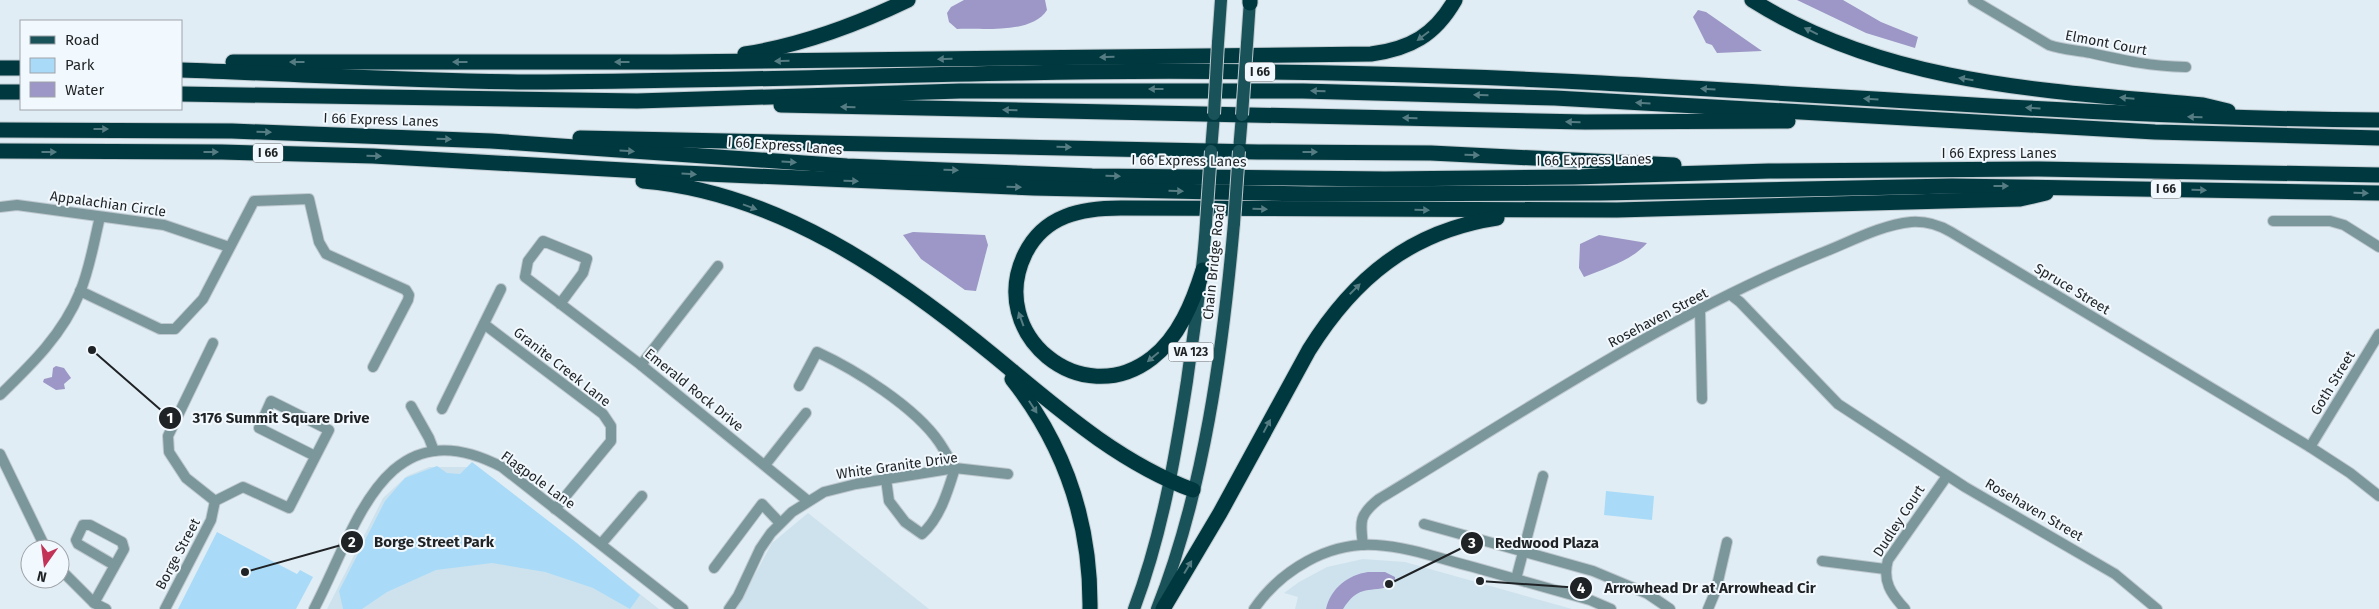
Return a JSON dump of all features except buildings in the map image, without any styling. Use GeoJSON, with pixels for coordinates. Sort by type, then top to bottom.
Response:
{"type":"FeatureCollection","features":[{"type":"Feature","properties":{"kind":"highway"},"geometry":{"type":"LineString","coordinates":[[671,62],[770,50],[855,24],[908,0]]}},
{"type":"Feature","properties":{"kind":"highway"},"geometry":{"type":"LineString","coordinates":[[182,64],[671,62],[1371,54],[1394,51],[1418,41],[1440,22],[1455,0]]}},
{"type":"Feature","properties":{"kind":"highway"},"geometry":{"type":"LineString","coordinates":[[1752,0],[1771,12],[1827,39],[1890,61],[1952,77],[2023,88],[2203,105],[2261,119]]}},
{"type":"Feature","properties":{"kind":"highway"},"geometry":{"type":"LineString","coordinates":[[0,68],[20,68]]}},
{"type":"Feature","properties":{"kind":"highway","name":"I 66"},"geometry":{"type":"LineString","coordinates":[[182,70],[344,77],[541,82],[1093,72],[1370,74],[1529,79],[2085,112],[2261,119],[2379,120]]}},
{"type":"Feature","properties":{"kind":"highway","name":"I 66 Express Lanes"},"geometry":{"type":"LineString","coordinates":[[182,94],[637,100],[960,91],[1303,90],[1555,98],[2155,132],[2379,138]]}},
{"type":"Feature","properties":{"kind":"highway"},"geometry":{"type":"LineString","coordinates":[[0,92],[20,92]]}},
{"type":"Feature","properties":{"kind":"highway"},"geometry":{"type":"LineString","coordinates":[[637,100],[890,108],[1585,122],[1919,120]]}},
{"type":"Feature","properties":{"kind":"highway","name":"I 66 Express Lanes"},"geometry":{"type":"LineString","coordinates":[[0,130],[232,131],[491,141],[847,166],[1092,176],[1395,179],[1574,177],[1769,171],[2039,169],[2379,175]]}},
{"type":"Feature","properties":{"kind":"highway"},"geometry":{"type":"LineString","coordinates":[[491,141],[562,138],[1261,152],[1431,153],[1681,166],[1732,165],[1769,171]]}},
{"type":"Feature","properties":{"kind":"highway","name":"I 66"},"geometry":{"type":"LineString","coordinates":[[0,152],[222,152],[373,156],[660,172],[1034,188],[1310,194],[1601,193],[1952,186],[2379,193]]}},
{"type":"Feature","properties":{"kind":"highway"},"geometry":{"type":"LineString","coordinates":[[536,165],[592,177],[660,182],[702,191],[785,220],[846,250],[875,266],[934,308],[1062,413],[1117,451],[1170,482],[1193,490]]}},
{"type":"Feature","properties":{"kind":"highway"},"geometry":{"type":"LineString","coordinates":[[1203,270],[1188,310],[1164,348],[1142,365],[1115,376],[1085,375],[1059,365],[1045,356],[1026,332],[1018,311],[1016,291],[1018,275],[1031,243],[1052,222],[1085,210],[1122,208],[1617,210],[2020,199],[2070,187]]}},
{"type":"Feature","properties":{"kind":"highway"},"geometry":{"type":"LineString","coordinates":[[1163,609],[1220,513],[1313,343],[1337,310],[1371,274],[1406,250],[1461,225],[1501,217],[1617,210]]}},
{"type":"Feature","properties":{"kind":"highway"},"geometry":{"type":"LineString","coordinates":[[992,355],[1033,408],[1065,468],[1078,504],[1086,544],[1090,609]]}},
{"type":"Feature","properties":{"kind":"main road","name":"Chain Bridge Road"},"geometry":{"type":"LineString","coordinates":[[1134,609],[1156,543],[1170,482],[1203,270],[1211,151],[1206,113],[1218,43],[1221,0]]}},
{"type":"Feature","properties":{"kind":"main road","name":"Chain Bridge Road"},"geometry":{"type":"LineString","coordinates":[[1157,609],[1176,556],[1193,490],[1221,339],[1234,223],[1250,1]]}},
{"type":"Feature","properties":{"kind":"street","name":"Elmont Court"},"geometry":{"type":"LineString","coordinates":[[1973,0],[2049,45],[2148,66],[2186,67]]}},
{"type":"Feature","properties":{"kind":"street"},"geometry":{"type":"LineString","coordinates":[[80,291],[160,329],[175,329],[203,299],[254,201],[309,200],[319,242],[326,254],[406,290],[409,295],[373,367]]}},
{"type":"Feature","properties":{"kind":"street","name":"Appalachian Circle"},"geometry":{"type":"LineString","coordinates":[[0,207],[17,205],[164,225],[229,247]]}},
{"type":"Feature","properties":{"kind":"street"},"geometry":{"type":"LineString","coordinates":[[0,395],[41,355],[56,336],[80,291],[100,216]]}},
{"type":"Feature","properties":{"kind":"street"},"geometry":{"type":"LineString","coordinates":[[2273,221],[2330,221],[2344,225],[2379,247]]}},
{"type":"Feature","properties":{"kind":"street","name":"Spruce Street"},"geometry":{"type":"LineString","coordinates":[[1731,296],[1802,261],[1868,234],[1901,224],[1930,223],[1951,232],[2310,447],[2350,473],[2379,496]]}},
{"type":"Feature","properties":{"kind":"street","name":"Emerald Rock Drive"},"geometry":{"type":"LineString","coordinates":[[560,304],[583,272],[587,259],[543,241],[528,261],[525,277],[560,304],[641,365],[808,501]]}},
{"type":"Feature","properties":{"kind":"street"},"geometry":{"type":"LineString","coordinates":[[641,365],[718,266]]}},
{"type":"Feature","properties":{"kind":"street"},"geometry":{"type":"LineString","coordinates":[[442,409],[501,289]]}},
{"type":"Feature","properties":{"kind":"street","name":"Rosehaven Street"},"geometry":{"type":"LineString","coordinates":[[1363,545],[1361,522],[1364,513],[1379,499],[1633,346],[1700,310],[1731,296],[1740,302],[1838,404],[1947,476],[2114,574],[2157,609]]}},
{"type":"Feature","properties":{"kind":"street"},"geometry":{"type":"LineString","coordinates":[[1700,310],[1702,400]]}},
{"type":"Feature","properties":{"kind":"street","name":"Granite Creek Lane"},"geometry":{"type":"LineString","coordinates":[[484,324],[603,414],[610,426],[611,441],[554,509]]}},
{"type":"Feature","properties":{"kind":"street","name":"Goth Street"},"geometry":{"type":"LineString","coordinates":[[2310,447],[2379,334]]}},
{"type":"Feature","properties":{"kind":"street"},"geometry":{"type":"LineString","coordinates":[[213,344],[168,436],[169,452],[186,478],[215,501],[243,487],[289,508],[315,456],[328,430],[271,401],[259,428],[315,456]]}},
{"type":"Feature","properties":{"kind":"street"},"geometry":{"type":"LineString","coordinates":[[799,386],[817,352],[835,360],[880,387],[915,417],[938,441],[955,468],[944,501],[928,528],[922,534],[905,522],[889,501],[886,479]]}},
{"type":"Feature","properties":{"kind":"street"},"geometry":{"type":"LineString","coordinates":[[411,406],[434,451]]}},
{"type":"Feature","properties":{"kind":"street"},"geometry":{"type":"LineString","coordinates":[[765,465],[806,413]]}},
{"type":"Feature","properties":{"kind":"street","name":"Flagpole Lane"},"geometry":{"type":"LineString","coordinates":[[314,609],[362,511],[379,484],[403,462],[434,451],[457,451],[483,458],[513,476],[683,609]]}},
{"type":"Feature","properties":{"kind":"street"},"geometry":{"type":"LineString","coordinates":[[0,454],[41,539]]}},
{"type":"Feature","properties":{"kind":"street","name":"White Granite Drive"},"geometry":{"type":"LineString","coordinates":[[729,609],[749,576],[763,544],[780,523],[808,501],[834,488],[955,468],[1008,474]]}},
{"type":"Feature","properties":{"kind":"street"},"geometry":{"type":"LineString","coordinates":[[1516,579],[1543,476]]}},
{"type":"Feature","properties":{"kind":"street","name":"Dudley Court"},"geometry":{"type":"LineString","coordinates":[[1905,609],[1890,590],[1885,569],[1888,560],[1947,476]]}},
{"type":"Feature","properties":{"kind":"street"},"geometry":{"type":"LineString","coordinates":[[601,544],[642,496]]}},
{"type":"Feature","properties":{"kind":"street","name":"Borge Street"},"geometry":{"type":"LineString","coordinates":[[165,609],[211,520],[215,501]]}},
{"type":"Feature","properties":{"kind":"street"},"geometry":{"type":"LineString","coordinates":[[714,568],[762,504],[780,523]]}},
{"type":"Feature","properties":{"kind":"street"},"geometry":{"type":"LineString","coordinates":[[1424,524],[1592,571],[1623,582],[1648,594],[1670,609]]}},
{"type":"Feature","properties":{"kind":"street"},"geometry":{"type":"LineString","coordinates":[[94,603],[124,549],[122,542],[90,525],[82,526],[76,540],[78,544],[114,564]]}},
{"type":"Feature","properties":{"kind":"street"},"geometry":{"type":"LineString","coordinates":[[1708,609],[1716,590],[1726,542]]}},
{"type":"Feature","properties":{"kind":"street"},"geometry":{"type":"LineString","coordinates":[[1254,609],[1276,582],[1302,564],[1336,550],[1363,545],[1409,550],[1590,600],[1611,609]]}},
{"type":"Feature","properties":{"kind":"street"},"geometry":{"type":"LineString","coordinates":[[1822,561],[1885,569]]}},
{"type":"Feature","properties":{"kind":"street"},"geometry":{"type":"LineString","coordinates":[[70,579],[94,603],[106,609]]}},
{"type":"Feature","properties":{"kind":"shaded area"},"geometry":{"type":"Polygon","coordinates":[[[429,467],[466,467],[493,478],[659,609],[327,609],[383,498],[407,476],[429,467]]]}},
{"type":"Feature","properties":{"kind":"shaded area"},"geometry":{"type":"Polygon","coordinates":[[[808,513],[929,609],[736,609],[772,543],[808,513]]]}},
{"type":"Feature","properties":{"kind":"shaded area"},"geometry":{"type":"Polygon","coordinates":[[[1363,559],[1405,562],[1572,609],[1295,609],[1298,597],[1284,593],[1299,582],[1327,567],[1363,559]]]}},
{"type":"Feature","properties":{"kind":"green space"},"geometry":{"type":"Polygon","coordinates":[[[472,462],[577,543],[640,595],[630,609],[593,588],[545,572],[492,563],[436,570],[387,592],[362,609],[343,609],[339,591],[385,501],[405,478],[437,466],[447,473],[460,474],[472,462]]]}},
{"type":"Feature","properties":{"kind":"green space"},"geometry":{"type":"Polygon","coordinates":[[[1606,491],[1654,496],[1652,520],[1604,515],[1606,491]]]}},
{"type":"Feature","properties":{"kind":"green space"},"geometry":{"type":"Polygon","coordinates":[[[217,532],[297,574],[300,570],[313,577],[296,609],[178,609],[217,532]]]}},
{"type":"Feature","properties":{"kind":"water"},"geometry":{"type":"Polygon","coordinates":[[[964,0],[1045,0],[1047,10],[1040,18],[1019,26],[993,29],[957,29],[949,22],[947,13],[951,7],[964,0]]]}},
{"type":"Feature","properties":{"kind":"water"},"geometry":{"type":"Polygon","coordinates":[[[1797,0],[1843,0],[1881,22],[1918,37],[1915,48],[1866,33],[1797,0]]]}},
{"type":"Feature","properties":{"kind":"water"},"geometry":{"type":"Polygon","coordinates":[[[1698,10],[1706,12],[1762,51],[1717,53],[1712,45],[1706,43],[1693,17],[1698,10]]]}},
{"type":"Feature","properties":{"kind":"water"},"geometry":{"type":"Polygon","coordinates":[[[913,232],[985,235],[988,245],[976,291],[965,290],[921,259],[903,235],[913,232]]]}},
{"type":"Feature","properties":{"kind":"water"},"geometry":{"type":"Polygon","coordinates":[[[1599,235],[1647,243],[1626,259],[1584,277],[1579,268],[1580,244],[1599,235]]]}},
{"type":"Feature","properties":{"kind":"water"},"geometry":{"type":"Polygon","coordinates":[[[56,366],[64,368],[71,378],[64,384],[65,389],[56,390],[43,382],[44,379],[52,377],[53,368],[56,366]]]}},
{"type":"Feature","properties":{"kind":"water"},"geometry":{"type":"Polygon","coordinates":[[[1368,572],[1385,572],[1395,577],[1395,580],[1389,587],[1358,593],[1343,609],[1326,609],[1332,595],[1341,584],[1347,579],[1368,572]]]}},
{"type":"Feature","properties":{"kind":"place","name":"3176 Summit Square Drive"},"geometry":{"type":"Point","coordinates":[92,350]}},
{"type":"Feature","properties":{"kind":"place","name":"Borge Street Park"},"geometry":{"type":"Point","coordinates":[245,572]}},
{"type":"Feature","properties":{"kind":"place","name":"Arrowhead Dr at Arrowhead Cir"},"geometry":{"type":"Point","coordinates":[1480,581]}},
{"type":"Feature","properties":{"kind":"place","name":"Redwood Plaza"},"geometry":{"type":"Point","coordinates":[1389,584]}}]}
